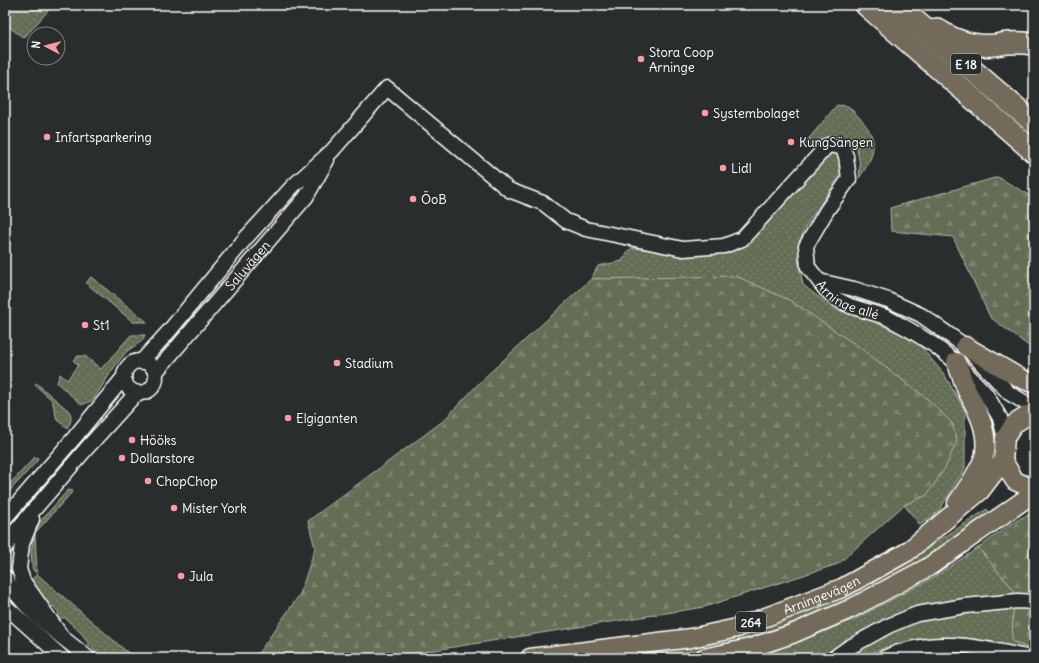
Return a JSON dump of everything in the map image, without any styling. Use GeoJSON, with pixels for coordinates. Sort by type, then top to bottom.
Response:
{"type":"FeatureCollection","features":[{"type":"Feature","properties":{"kind":"highway","name":"E 18"},"geometry":{"type":"LineString","coordinates":[[866,5],[1034,152]]}},
{"type":"Feature","properties":{"kind":"highway","name":"E 18"},"geometry":{"type":"LineString","coordinates":[[897,5],[1034,123]]}},
{"type":"Feature","properties":{"kind":"highway"},"geometry":{"type":"LineString","coordinates":[[910,5],[949,37],[965,43],[980,45],[1009,43],[1034,44]]}},
{"type":"Feature","properties":{"kind":"main road"},"geometry":{"type":"LineString","coordinates":[[965,346],[1020,378],[1034,384]]}},
{"type":"Feature","properties":{"kind":"main road"},"geometry":{"type":"LineString","coordinates":[[948,518],[974,477],[985,453],[985,430],[956,362]]}},
{"type":"Feature","properties":{"kind":"main road"},"geometry":{"type":"LineString","coordinates":[[1034,414],[1028,414],[1014,424],[1005,438],[1003,461],[1016,482],[1034,489]]}},
{"type":"Feature","properties":{"kind":"main road","name":"Arningevägen"},"geometry":{"type":"LineString","coordinates":[[530,658],[692,638],[737,628],[842,588],[907,552],[980,491],[1003,461]]}},
{"type":"Feature","properties":{"kind":"main road","name":"Arningevägen"},"geometry":{"type":"LineString","coordinates":[[704,658],[750,648],[792,634],[850,609],[927,568],[1034,493]]}},
{"type":"Feature","properties":{"kind":"street","name":"Saluvägen"},"geometry":{"type":"LineString","coordinates":[[5,518],[124,378],[127,368],[131,364],[141,362],[170,330],[245,239],[293,186],[332,151],[387,88],[509,190],[543,203],[566,221],[586,229],[683,249],[724,246],[742,239],[828,145],[842,147],[846,156],[849,179],[826,210],[806,246],[808,267],[819,281]]}},
{"type":"Feature","properties":{"kind":"street","name":"Saluvägen"},"geometry":{"type":"LineString","coordinates":[[5,548],[14,533],[86,449],[133,398],[151,388],[155,381],[155,373],[306,197],[332,151]]}},
{"type":"Feature","properties":{"kind":"street","name":"Arninge allé"},"geometry":{"type":"LineString","coordinates":[[819,281],[854,289],[888,300],[921,314],[965,346],[1009,393],[1034,408]]}},
{"type":"Feature","properties":{"kind":"street","name":"Arninge allé"},"geometry":{"type":"LineString","coordinates":[[819,281],[836,299],[850,306],[886,317],[934,345],[956,362],[986,394],[1000,418],[1005,438]]}},
{"type":"Feature","properties":{"kind":"street"},"geometry":{"type":"LineString","coordinates":[[141,362],[149,365],[155,373]]}},
{"type":"Feature","properties":{"kind":"street"},"geometry":{"type":"LineString","coordinates":[[124,378],[127,387],[130,390],[140,393]]}},
{"type":"Feature","properties":{"kind":"street"},"geometry":{"type":"LineString","coordinates":[[44,498],[28,526],[22,544],[19,569],[23,581],[60,634]]}},
{"type":"Feature","properties":{"kind":"street"},"geometry":{"type":"LineString","coordinates":[[5,576],[12,590],[25,604],[88,658]]}},
{"type":"Feature","properties":{"kind":"street"},"geometry":{"type":"LineString","coordinates":[[834,658],[848,648],[888,626],[917,614],[965,606],[1018,601],[1034,602]]}},
{"type":"Feature","properties":{"kind":"street"},"geometry":{"type":"LineString","coordinates":[[5,606],[63,658]]}},
{"type":"Feature","properties":{"kind":"street"},"geometry":{"type":"LineString","coordinates":[[884,658],[897,652],[929,645],[953,644],[984,648],[1030,658]]}},
{"type":"Feature","properties":{"kind":"green space"},"geometry":{"type":"Polygon","coordinates":[[[5,5],[53,5],[35,26],[26,26],[26,36],[24,38],[5,24],[5,5]]]}},
{"type":"Feature","properties":{"kind":"green space"},"geometry":{"type":"Polygon","coordinates":[[[837,105],[848,106],[864,124],[873,139],[871,156],[867,166],[859,178],[860,166],[856,144],[832,135],[819,141],[814,148],[805,143],[837,105]]]}},
{"type":"Feature","properties":{"kind":"green space"},"geometry":{"type":"Polygon","coordinates":[[[834,152],[840,156],[842,172],[804,229],[798,259],[803,285],[834,309],[864,317],[916,341],[944,374],[965,411],[965,468],[939,511],[920,525],[904,505],[927,495],[952,423],[930,401],[859,347],[736,277],[591,279],[598,266],[622,261],[629,250],[633,248],[692,255],[740,247],[765,225],[817,165],[828,155],[834,152]]]}},
{"type":"Feature","properties":{"kind":"green space"},"geometry":{"type":"Polygon","coordinates":[[[998,177],[1034,198],[1034,350],[990,317],[953,237],[891,231],[890,208],[998,177]]]}},
{"type":"Feature","properties":{"kind":"green space"},"geometry":{"type":"Polygon","coordinates":[[[736,276],[791,301],[859,347],[930,401],[952,423],[957,441],[945,468],[927,495],[904,505],[838,564],[704,607],[385,658],[255,658],[300,594],[315,548],[308,521],[443,421],[483,379],[591,279],[736,276]]]}},
{"type":"Feature","properties":{"kind":"green space"},"geometry":{"type":"Polygon","coordinates":[[[91,277],[147,322],[133,322],[86,283],[91,277]]]}},
{"type":"Feature","properties":{"kind":"green space"},"geometry":{"type":"Polygon","coordinates":[[[131,335],[145,335],[142,341],[127,351],[115,366],[93,400],[82,405],[57,383],[60,374],[67,380],[78,365],[73,360],[78,356],[85,356],[101,369],[131,335]]]}},
{"type":"Feature","properties":{"kind":"green space"},"geometry":{"type":"Polygon","coordinates":[[[36,383],[69,411],[71,420],[67,428],[57,420],[52,400],[35,385],[36,383]]]}},
{"type":"Feature","properties":{"kind":"green space"},"geometry":{"type":"Polygon","coordinates":[[[35,457],[38,458],[37,461],[5,496],[5,489],[35,457]]]}},
{"type":"Feature","properties":{"kind":"green space"},"geometry":{"type":"Polygon","coordinates":[[[68,490],[73,491],[35,533],[37,525],[68,490]]]}},
{"type":"Feature","properties":{"kind":"green space"},"geometry":{"type":"Polygon","coordinates":[[[987,509],[991,516],[894,578],[851,599],[792,623],[728,645],[648,658],[606,658],[658,651],[747,633],[790,618],[893,571],[987,509]]]}},
{"type":"Feature","properties":{"kind":"green space"},"geometry":{"type":"Polygon","coordinates":[[[1034,513],[1034,651],[1012,641],[1014,590],[978,548],[1013,523],[1027,515],[1034,513]]]}},
{"type":"Feature","properties":{"kind":"green space"},"geometry":{"type":"Polygon","coordinates":[[[35,533],[37,574],[33,570],[31,550],[35,533]]]}},
{"type":"Feature","properties":{"kind":"green space"},"geometry":{"type":"Polygon","coordinates":[[[978,548],[1014,590],[1014,597],[969,601],[853,641],[827,658],[756,658],[853,620],[931,579],[978,548]]]}},
{"type":"Feature","properties":{"kind":"green space"},"geometry":{"type":"Polygon","coordinates":[[[37,574],[134,658],[101,658],[89,645],[83,635],[64,617],[58,621],[57,617],[59,613],[53,606],[50,609],[29,583],[37,574]]]}},
{"type":"Feature","properties":{"kind":"green space"},"geometry":{"type":"Polygon","coordinates":[[[1013,605],[1014,642],[1034,652],[992,642],[940,637],[884,648],[861,658],[841,658],[911,621],[1013,605]]]}},
{"type":"Feature","properties":{"kind":"green space"},"geometry":{"type":"Polygon","coordinates":[[[937,652],[979,658],[900,658],[908,655],[937,652]]]}},
{"type":"Feature","properties":{"kind":"place","name":"Stora Coop Arninge"},"geometry":{"type":"Point","coordinates":[641,59]}},
{"type":"Feature","properties":{"kind":"place","name":"Systembolaget"},"geometry":{"type":"Point","coordinates":[705,113]}},
{"type":"Feature","properties":{"kind":"place","name":"Infartsparkering"},"geometry":{"type":"Point","coordinates":[47,137]}},
{"type":"Feature","properties":{"kind":"place","name":"KungSängen"},"geometry":{"type":"Point","coordinates":[791,142]}},
{"type":"Feature","properties":{"kind":"place","name":"Lidl"},"geometry":{"type":"Point","coordinates":[723,168]}},
{"type":"Feature","properties":{"kind":"place","name":"ÖoB"},"geometry":{"type":"Point","coordinates":[413,199]}},
{"type":"Feature","properties":{"kind":"place","name":"St1"},"geometry":{"type":"Point","coordinates":[85,325]}},
{"type":"Feature","properties":{"kind":"place","name":"Stadium"},"geometry":{"type":"Point","coordinates":[337,363]}},
{"type":"Feature","properties":{"kind":"place","name":"Elgiganten"},"geometry":{"type":"Point","coordinates":[288,418]}},
{"type":"Feature","properties":{"kind":"place","name":"Hööks"},"geometry":{"type":"Point","coordinates":[132,440]}},
{"type":"Feature","properties":{"kind":"place","name":"Dollarstore"},"geometry":{"type":"Point","coordinates":[122,458]}},
{"type":"Feature","properties":{"kind":"place","name":"ChopChop"},"geometry":{"type":"Point","coordinates":[148,481]}},
{"type":"Feature","properties":{"kind":"place","name":"Mister York"},"geometry":{"type":"Point","coordinates":[174,508]}},
{"type":"Feature","properties":{"kind":"place","name":"Jula"},"geometry":{"type":"Point","coordinates":[181,576]}}]}
